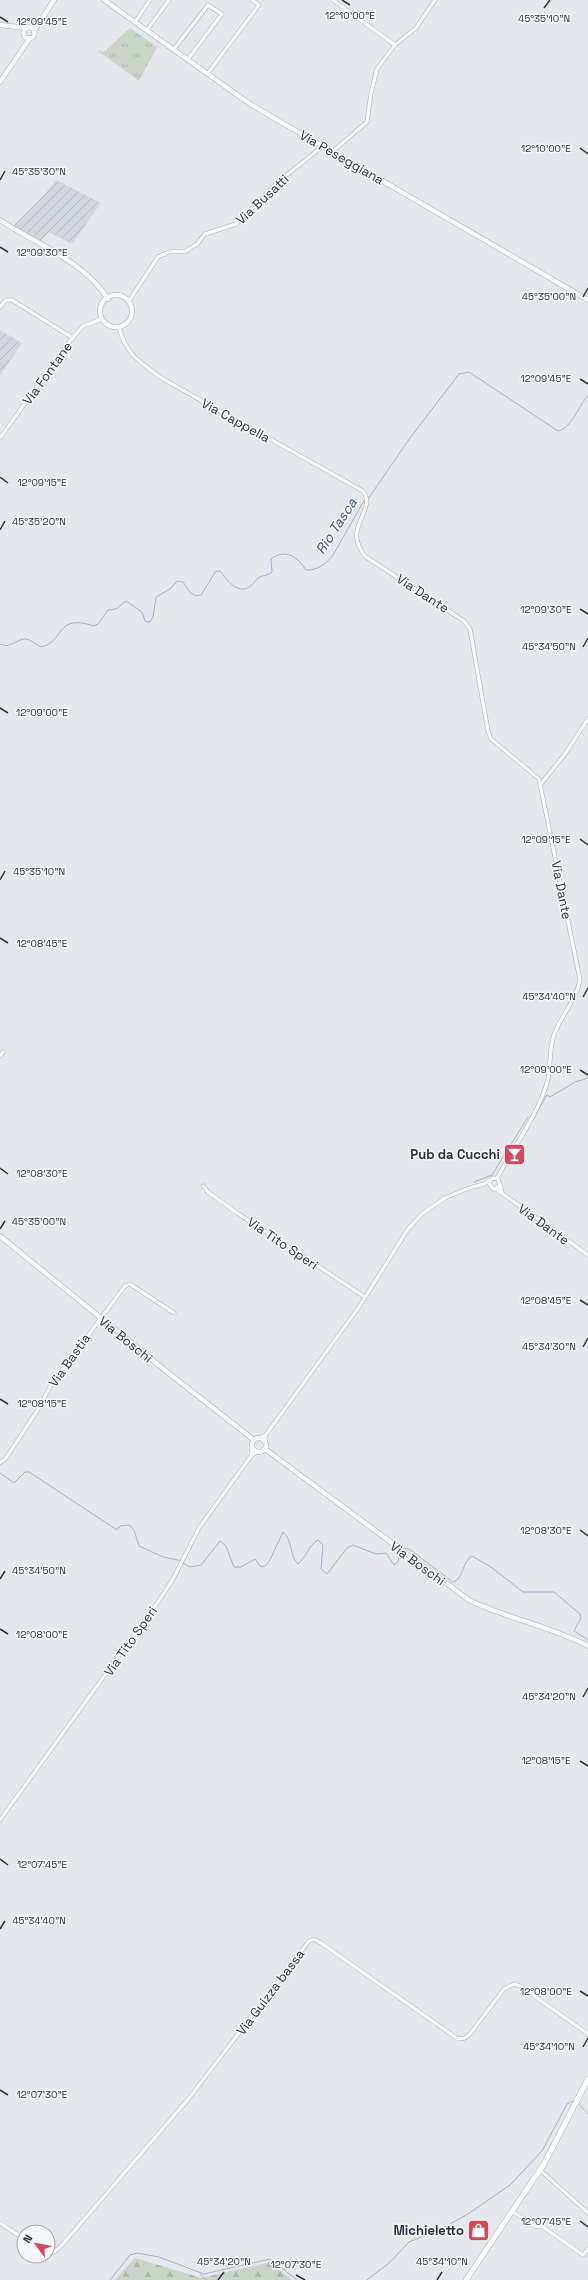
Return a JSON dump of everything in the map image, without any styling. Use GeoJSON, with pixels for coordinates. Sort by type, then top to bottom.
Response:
{"type":"FeatureCollection","features":[{"type":"Feature","properties":{"kind":"main road"},"geometry":{"type":"LineString","coordinates":[[466,2280],[540,2170],[588,2079]]}},
{"type":"Feature","properties":{"kind":"street"},"geometry":{"type":"LineString","coordinates":[[0,25],[17,28],[34,35],[34,31],[54,0]]}},
{"type":"Feature","properties":{"kind":"street","name":"Via Peseggiana"},"geometry":{"type":"LineString","coordinates":[[104,0],[250,104],[588,300]]}},
{"type":"Feature","properties":{"kind":"street"},"geometry":{"type":"LineString","coordinates":[[135,22],[150,0]]}},
{"type":"Feature","properties":{"kind":"street"},"geometry":{"type":"LineString","coordinates":[[147,30],[169,0]]}},
{"type":"Feature","properties":{"kind":"street"},"geometry":{"type":"LineString","coordinates":[[208,73],[259,5],[252,0]]}},
{"type":"Feature","properties":{"kind":"street"},"geometry":{"type":"LineString","coordinates":[[333,0],[395,45]]}},
{"type":"Feature","properties":{"kind":"street"},"geometry":{"type":"LineString","coordinates":[[332,152],[367,122],[370,93],[377,69],[395,45],[416,28],[436,0]]}},
{"type":"Feature","properties":{"kind":"street"},"geometry":{"type":"LineString","coordinates":[[174,49],[208,4],[222,14],[188,59]]}},
{"type":"Feature","properties":{"kind":"street"},"geometry":{"type":"LineString","coordinates":[[0,82],[24,46],[26,32],[40,21]]}},
{"type":"Feature","properties":{"kind":"street"},"geometry":{"type":"LineString","coordinates":[[26,32],[34,31]]}},
{"type":"Feature","properties":{"kind":"street","name":"Via Busatti"},"geometry":{"type":"LineString","coordinates":[[129,301],[158,257],[169,252],[186,251],[197,244],[205,234],[236,224],[278,182],[322,146]]}},
{"type":"Feature","properties":{"kind":"street"},"geometry":{"type":"LineString","coordinates":[[0,220],[80,270],[95,282],[108,299]]}},
{"type":"Feature","properties":{"kind":"street"},"geometry":{"type":"LineString","coordinates":[[115,296],[129,301],[131,314],[126,323],[119,327],[108,325],[102,319],[100,311],[108,299],[115,296]]}},
{"type":"Feature","properties":{"kind":"street"},"geometry":{"type":"LineString","coordinates":[[0,306],[6,300],[12,300],[73,338]]}},
{"type":"Feature","properties":{"kind":"street","name":"Via Fontane"},"geometry":{"type":"LineString","coordinates":[[0,438],[83,326],[102,319]]}},
{"type":"Feature","properties":{"kind":"street","name":"Via Cappella"},"geometry":{"type":"LineString","coordinates":[[119,327],[122,340],[133,357],[157,374],[229,417],[360,490],[366,497]]}},
{"type":"Feature","properties":{"kind":"street","name":"Via Dante"},"geometry":{"type":"LineString","coordinates":[[366,497],[367,504],[357,530],[359,548],[366,557],[464,621],[470,629],[491,739],[530,769],[539,779],[580,980],[578,994],[553,1037],[548,1082],[542,1097],[497,1178]]}},
{"type":"Feature","properties":{"kind":"street"},"geometry":{"type":"LineString","coordinates":[[541,784],[565,754],[588,719]]}},
{"type":"Feature","properties":{"kind":"street"},"geometry":{"type":"LineString","coordinates":[[265,1436],[254,1440],[252,1448],[257,1452],[265,1448],[265,1436],[365,1297],[397,1245],[423,1213],[445,1198],[497,1178],[502,1192]]}},
{"type":"Feature","properties":{"kind":"street"},"geometry":{"type":"LineString","coordinates":[[490,1180],[491,1187]]}},
{"type":"Feature","properties":{"kind":"street"},"geometry":{"type":"LineString","coordinates":[[484,1184],[496,1188],[500,1184]]}},
{"type":"Feature","properties":{"kind":"street","name":"Via Tito Speri"},"geometry":{"type":"LineString","coordinates":[[203,1186],[208,1192],[237,1213],[365,1297]]}},
{"type":"Feature","properties":{"kind":"street","name":"Via Dante"},"geometry":{"type":"LineString","coordinates":[[496,1188],[588,1255]]}},
{"type":"Feature","properties":{"kind":"street","name":"Via Boschi"},"geometry":{"type":"LineString","coordinates":[[0,1236],[99,1318],[254,1440]]}},
{"type":"Feature","properties":{"kind":"street","name":"Via Bastia"},"geometry":{"type":"LineString","coordinates":[[0,1463],[6,1458],[37,1411],[51,1385],[70,1362],[99,1318],[120,1291],[130,1284],[174,1314]]}},
{"type":"Feature","properties":{"kind":"street"},"geometry":{"type":"LineString","coordinates":[[259,1438],[265,1442]]}},
{"type":"Feature","properties":{"kind":"street","name":"Via Tito Speri"},"geometry":{"type":"LineString","coordinates":[[0,1820],[155,1606],[180,1565],[199,1528],[250,1456],[252,1448]]}},
{"type":"Feature","properties":{"kind":"street","name":"Via Boschi"},"geometry":{"type":"LineString","coordinates":[[265,1448],[404,1554],[469,1600],[490,1610],[558,1632],[588,1646]]}},
{"type":"Feature","properties":{"kind":"street","name":"Via Tito Speri"},"geometry":{"type":"LineString","coordinates":[[250,1456],[257,1452]]}},
{"type":"Feature","properties":{"kind":"street","name":"Via Guizza bassa"},"geometry":{"type":"LineString","coordinates":[[56,2250],[190,2097],[309,1941],[314,1939],[321,1942],[458,2039],[465,2038],[470,2034],[504,1989],[514,1984],[520,1986],[588,2034]]}},
{"type":"Feature","properties":{"kind":"street"},"geometry":{"type":"LineString","coordinates":[[540,2170],[588,2213]]}},
{"type":"Feature","properties":{"kind":"street"},"geometry":{"type":"LineString","coordinates":[[512,2211],[534,2226],[543,2228],[584,2255],[588,2249]]}},
{"type":"Feature","properties":{"kind":"street"},"geometry":{"type":"LineString","coordinates":[[0,2223],[16,2234]]}},
{"type":"Feature","properties":{"kind":"shaded area"},"geometry":{"type":"Polygon","coordinates":[[[56,180],[101,203],[72,244],[49,232],[39,244],[12,227],[44,195],[56,180]]]}},
{"type":"Feature","properties":{"kind":"shaded area"},"geometry":{"type":"Polygon","coordinates":[[[0,330],[22,343],[0,376],[0,330]]]}},
{"type":"Feature","properties":{"kind":"green space"},"geometry":{"type":"Polygon","coordinates":[[[130,28],[157,47],[139,81],[97,50],[104,52],[130,28]]]}},
{"type":"Feature","properties":{"kind":"green space"},"geometry":{"type":"Polygon","coordinates":[[[135,2258],[202,2278],[270,2262],[292,2280],[115,2280],[135,2258]]]}},
{"type":"Feature","properties":{"kind":"waterway","name":"Rio Tasca"},"geometry":{"type":"LineString","coordinates":[[368,499],[410,438],[459,374],[469,372],[558,431],[567,426],[588,395]]}},
{"type":"Feature","properties":{"kind":"waterway","name":"Rio Tasca"},"geometry":{"type":"LineString","coordinates":[[0,644],[6,646],[26,639],[41,647],[49,644],[66,626],[73,623],[82,623],[94,626],[98,624],[108,610],[116,609],[126,601],[142,612],[145,621],[150,622],[153,617],[156,597],[170,589],[177,581],[183,582],[192,594],[198,596],[201,595],[216,571],[220,571],[237,588],[245,589],[252,585],[258,578],[272,572],[271,559],[281,554],[286,554],[295,558],[306,570],[318,568],[325,564],[333,555],[365,499]]}},
{"type":"Feature","properties":{"kind":"waterway"},"geometry":{"type":"LineString","coordinates":[[533,1120],[547,1095],[550,1097],[575,1082],[588,1078]]}},
{"type":"Feature","properties":{"kind":"waterway"},"geometry":{"type":"LineString","coordinates":[[474,1182],[492,1175],[528,1117]]}},
{"type":"Feature","properties":{"kind":"waterway"},"geometry":{"type":"LineString","coordinates":[[0,1473],[14,1483],[25,1472],[29,1472],[117,1530],[120,1526],[129,1525],[134,1530],[139,1546],[163,1557],[178,1560],[190,1567],[201,1565],[220,1541],[226,1546],[234,1567],[241,1567],[255,1559],[260,1566],[264,1567],[270,1560],[283,1532],[298,1564],[312,1545],[318,1540],[323,1545],[321,1569],[327,1574],[347,1548],[353,1545],[376,1554],[386,1553],[394,1565],[398,1562],[400,1552]]}},
{"type":"Feature","properties":{"kind":"waterway"},"geometry":{"type":"LineString","coordinates":[[403,1548],[409,1549],[453,1582],[457,1580],[466,1562],[472,1556],[491,1567],[523,1592],[554,1592],[580,1614],[581,1618],[574,1631],[588,1640]]}},
{"type":"Feature","properties":{"kind":"waterway"},"geometry":{"type":"LineString","coordinates":[[367,2280],[389,2263],[409,2242],[437,2231],[468,2214],[510,2185],[542,2151],[567,2104],[573,2101]]}},
{"type":"Feature","properties":{"kind":"waterway"},"geometry":{"type":"LineString","coordinates":[[578,2103],[588,2114]]}},
{"type":"Feature","properties":{"kind":"waterway"},"geometry":{"type":"LineString","coordinates":[[110,2280],[130,2255],[137,2253],[159,2257],[204,2274],[270,2259],[297,2280]]}},
{"type":"Feature","properties":{"kind":"waterway"},"geometry":{"type":"LineString","coordinates":[[200,2274],[206,2280]]}},
{"type":"Feature","properties":{"kind":"place","name":"Pub da Cucchi"},"geometry":{"type":"Point","coordinates":[515,1154]}},
{"type":"Feature","properties":{"kind":"place","name":"Michieletto"},"geometry":{"type":"Point","coordinates":[479,2230]}}]}
